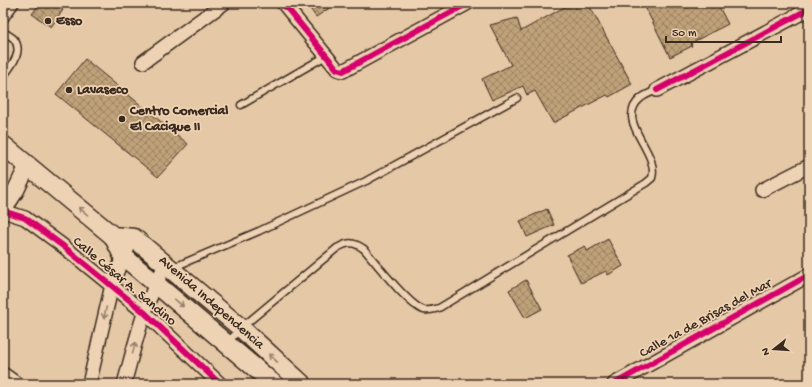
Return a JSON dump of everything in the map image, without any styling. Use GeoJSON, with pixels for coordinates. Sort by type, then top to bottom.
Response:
{"type":"FeatureCollection","features":[{"type":"Feature","properties":{"kind":"main road","name":"Avenida Independencia"},"geometry":{"type":"LineString","coordinates":[[3,145],[113,236],[123,256],[274,384]]}},
{"type":"Feature","properties":{"kind":"main road"},"geometry":{"type":"LineString","coordinates":[[113,236],[134,238]]}},
{"type":"Feature","properties":{"kind":"main road","name":"Avenida Independencia"},"geometry":{"type":"LineString","coordinates":[[134,238],[241,328],[302,384]]}},
{"type":"Feature","properties":{"kind":"street"},"geometry":{"type":"LineString","coordinates":[[143,62],[224,3]]}},
{"type":"Feature","properties":{"kind":"street"},"geometry":{"type":"LineString","coordinates":[[283,3],[340,71],[343,71],[468,3]]}},
{"type":"Feature","properties":{"kind":"street"},"geometry":{"type":"LineString","coordinates":[[657,90],[809,9]]}},
{"type":"Feature","properties":{"kind":"street"},"geometry":{"type":"LineString","coordinates":[[3,211],[16,190],[28,165]]}},
{"type":"Feature","properties":{"kind":"street"},"geometry":{"type":"LineString","coordinates":[[762,190],[809,166]]}},
{"type":"Feature","properties":{"kind":"street","name":"Calle César A. Sandino"},"geometry":{"type":"LineString","coordinates":[[3,211],[25,218],[112,285],[144,312],[220,384]]}},
{"type":"Feature","properties":{"kind":"street"},"geometry":{"type":"LineString","coordinates":[[89,384],[112,285],[123,256],[134,238]]}},
{"type":"Feature","properties":{"kind":"street"},"geometry":{"type":"LineString","coordinates":[[124,384],[144,312],[155,284],[168,266]]}},
{"type":"Feature","properties":{"kind":"street","name":"Calle 1a de Brisas del Mar"},"geometry":{"type":"LineString","coordinates":[[614,384],[809,275]]}},
{"type":"Feature","properties":{"kind":"street"},"geometry":{"type":"LineString","coordinates":[[3,374],[17,384]]}},
{"type":"Feature","properties":{"kind":"lane"},"geometry":{"type":"LineString","coordinates":[[3,21],[16,3]]}},
{"type":"Feature","properties":{"kind":"lane"},"geometry":{"type":"LineString","coordinates":[[3,32],[14,39],[18,49],[15,60],[3,77]]}},
{"type":"Feature","properties":{"kind":"lane"},"geometry":{"type":"LineString","coordinates":[[241,106],[326,56]]}},
{"type":"Feature","properties":{"kind":"lane"},"geometry":{"type":"LineString","coordinates":[[227,344],[241,328],[337,248],[351,242],[358,244],[364,249],[411,303],[425,310],[440,308],[652,178],[653,167],[634,127],[631,112],[633,106],[641,98],[657,90]]}},
{"type":"Feature","properties":{"kind":"lane"},"geometry":{"type":"LineString","coordinates":[[168,266],[259,230],[366,181],[517,98]]}},
{"type":"Feature","properties":{"kind":"building","name":"Esso"},"geometry":{"type":"Polygon","coordinates":[[[40,3],[53,3],[63,10],[51,27],[32,14],[40,3]]]}},
{"type":"Feature","properties":{"kind":"building"},"geometry":{"type":"Polygon","coordinates":[[[306,3],[337,3],[316,17],[306,3]]]}},
{"type":"Feature","properties":{"kind":"building"},"geometry":{"type":"Polygon","coordinates":[[[572,3],[588,3],[632,84],[609,97],[607,95],[553,123],[535,91],[527,95],[523,86],[492,100],[482,79],[511,65],[490,25],[517,18],[521,31],[572,3]]]}},
{"type":"Feature","properties":{"kind":"building"},"geometry":{"type":"Polygon","coordinates":[[[643,3],[717,3],[728,24],[691,43],[692,46],[670,57],[643,3]]]}},
{"type":"Feature","properties":{"kind":"building","name":"Centro Comercial El Cacique II"},"geometry":{"type":"Polygon","coordinates":[[[85,59],[188,144],[158,177],[56,94],[85,59]]]}},
{"type":"Feature","properties":{"kind":"building"},"geometry":{"type":"Polygon","coordinates":[[[547,209],[554,225],[527,237],[520,221],[547,209]]]}},
{"type":"Feature","properties":{"kind":"building"},"geometry":{"type":"Polygon","coordinates":[[[608,239],[623,266],[608,275],[606,271],[581,283],[567,255],[585,246],[587,251],[608,239]]]}},
{"type":"Feature","properties":{"kind":"building"},"geometry":{"type":"Polygon","coordinates":[[[526,280],[542,309],[525,318],[509,290],[526,280]]]}},
{"type":"Feature","properties":{"kind":"cycle path"},"geometry":{"type":"LineString","coordinates":[[283,3],[337,69],[343,71],[468,3]]}},
{"type":"Feature","properties":{"kind":"cycle path"},"geometry":{"type":"LineString","coordinates":[[657,90],[809,9]]}},
{"type":"Feature","properties":{"kind":"cycle path"},"geometry":{"type":"LineString","coordinates":[[3,211],[25,218],[63,246],[144,312],[220,384]]}},
{"type":"Feature","properties":{"kind":"cycle path"},"geometry":{"type":"LineString","coordinates":[[614,384],[809,275]]}},
{"type":"Feature","properties":{"kind":"place","name":"Esso"},"geometry":{"type":"Point","coordinates":[48,21]}},
{"type":"Feature","properties":{"kind":"place","name":"Lavaseco"},"geometry":{"type":"Point","coordinates":[69,90]}},
{"type":"Feature","properties":{"kind":"place","name":"Centro Comercial El Cacique II"},"geometry":{"type":"Point","coordinates":[122,119]}}]}
